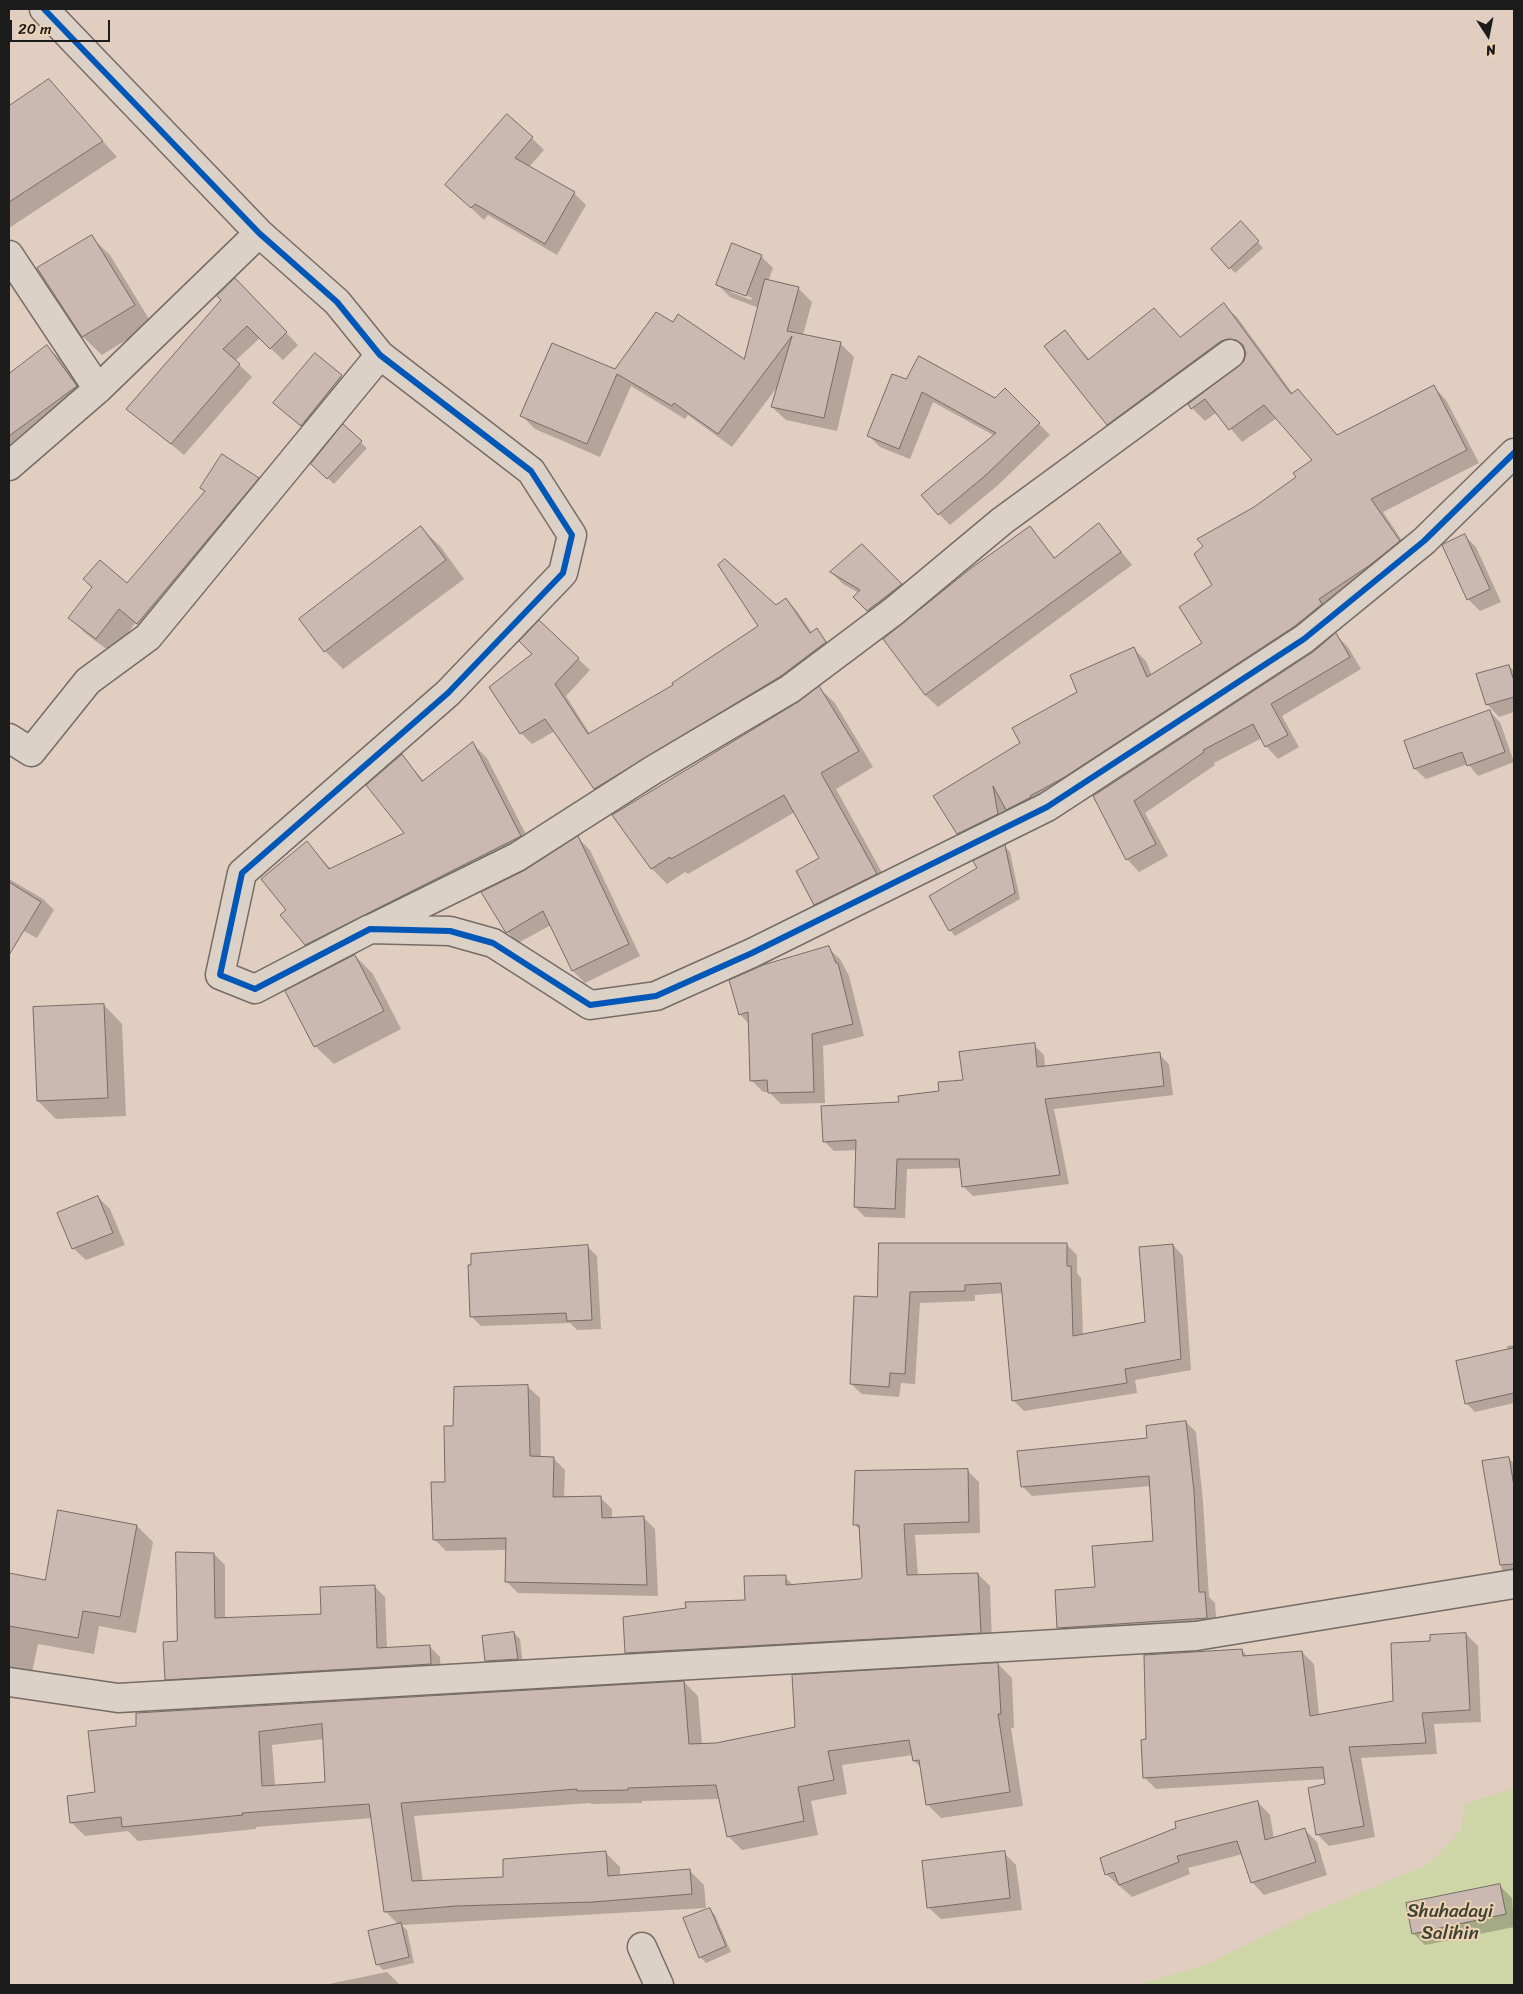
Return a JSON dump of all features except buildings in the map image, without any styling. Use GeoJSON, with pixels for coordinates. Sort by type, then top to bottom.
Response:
{"type":"FeatureCollection","features":[{"type":"Feature","properties":{"kind":"street"},"geometry":{"type":"LineString","coordinates":[[44,9],[259,233],[337,302],[380,355],[531,471],[572,535],[563,573],[448,692],[242,874],[220,975],[255,989],[370,929],[517,857],[653,770],[790,689],[894,611],[1009,516],[1230,354]]}},
{"type":"Feature","properties":{"kind":"street"},"geometry":{"type":"LineString","coordinates":[[9,466],[98,389],[259,233]]}},
{"type":"Feature","properties":{"kind":"street"},"geometry":{"type":"LineString","coordinates":[[9,255],[98,389]]}},
{"type":"Feature","properties":{"kind":"street"},"geometry":{"type":"LineString","coordinates":[[9,738],[31,752],[88,681],[148,637],[380,355]]}},
{"type":"Feature","properties":{"kind":"street"},"geometry":{"type":"LineString","coordinates":[[370,929],[450,931],[493,943],[590,1005],[656,996],[752,953],[1047,807],[1304,639],[1424,541],[1514,453]]}},
{"type":"Feature","properties":{"kind":"street"},"geometry":{"type":"LineString","coordinates":[[9,1682],[118,1698],[1196,1636],[1514,1584]]}},
{"type":"Feature","properties":{"kind":"street"},"geometry":{"type":"LineString","coordinates":[[642,1947],[659,1985]]}},
{"type":"Feature","properties":{"kind":"green space","name":"Shuhadayi Salihin"},"geometry":{"type":"Polygon","coordinates":[[[1514,1788],[1514,1985],[1138,1985],[1207,1964],[1312,1913],[1429,1864],[1461,1830],[1465,1804],[1514,1788]]]}},
{"type":"Feature","properties":{"kind":"cycle path"},"geometry":{"type":"LineString","coordinates":[[44,9],[259,233],[337,302],[380,355],[531,471],[572,535],[563,573],[448,693],[242,873],[220,975],[255,989],[370,929],[450,931],[493,943],[590,1005],[656,996],[752,953],[1047,807],[1304,639],[1424,541],[1514,453]]}}]}
